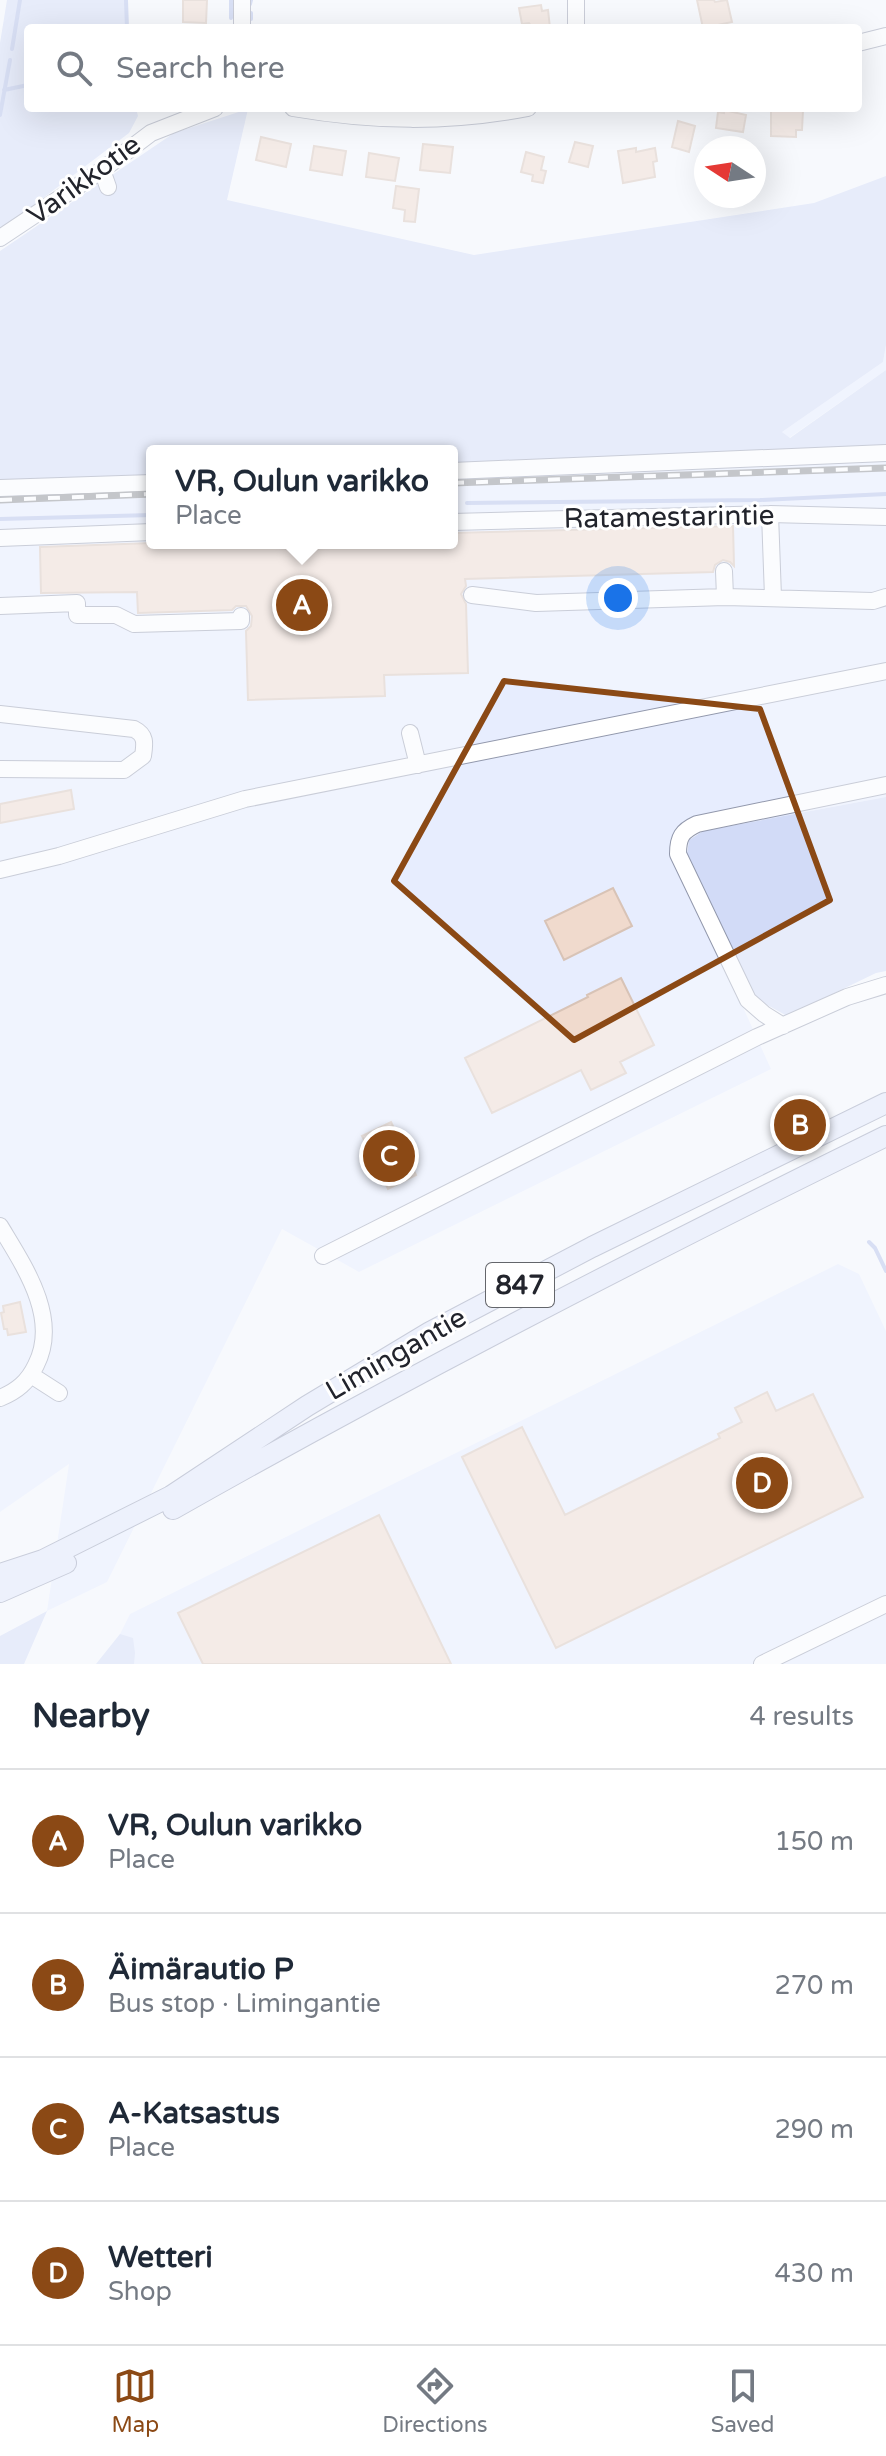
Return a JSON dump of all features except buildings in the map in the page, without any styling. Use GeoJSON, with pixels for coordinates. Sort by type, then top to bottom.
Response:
{"type":"FeatureCollection","features":[{"type":"Feature","properties":{"kind":"main road","name":"Limingantie"},"geometry":{"type":"LineString","coordinates":[[167,1505],[307,1406],[430,1332],[605,1240],[886,1103]]}},
{"type":"Feature","properties":{"kind":"main road","name":"Limingantie"},"geometry":{"type":"LineString","coordinates":[[0,1592],[723,1216],[886,1136]]}},
{"type":"Feature","properties":{"kind":"main road","name":"Limingantie"},"geometry":{"type":"LineString","coordinates":[[0,1574],[41,1568]]}},
{"type":"Feature","properties":{"kind":"street"},"geometry":{"type":"LineString","coordinates":[[242,0],[242,24]]}},
{"type":"Feature","properties":{"kind":"street"},"geometry":{"type":"LineString","coordinates":[[576,0],[576,24]]}},
{"type":"Feature","properties":{"kind":"street"},"geometry":{"type":"LineString","coordinates":[[862,42],[886,36]]}},
{"type":"Feature","properties":{"kind":"street","name":"Varikkotie"},"geometry":{"type":"LineString","coordinates":[[0,238],[102,170],[151,133],[205,112]]}},
{"type":"Feature","properties":{"kind":"street"},"geometry":{"type":"LineString","coordinates":[[316,112],[402,121],[476,117],[505,112]]}},
{"type":"Feature","properties":{"kind":"street"},"geometry":{"type":"LineString","coordinates":[[102,170],[108,187]]}},
{"type":"Feature","properties":{"kind":"street"},"geometry":{"type":"LineString","coordinates":[[458,471],[886,453]]}},
{"type":"Feature","properties":{"kind":"street"},"geometry":{"type":"LineString","coordinates":[[0,488],[146,483]]}},
{"type":"Feature","properties":{"kind":"street"},"geometry":{"type":"LineString","coordinates":[[770,514],[773,597]]}},
{"type":"Feature","properties":{"kind":"street","name":"Ratamestarintie"},"geometry":{"type":"LineString","coordinates":[[458,522],[724,521],[770,514],[886,517]]}},
{"type":"Feature","properties":{"kind":"street"},"geometry":{"type":"LineString","coordinates":[[0,538],[44,540],[146,532]]}},
{"type":"Feature","properties":{"kind":"street"},"geometry":{"type":"LineString","coordinates":[[724,571],[725,597]]}},
{"type":"Feature","properties":{"kind":"street"},"geometry":{"type":"LineString","coordinates":[[472,595],[536,603],[725,597],[873,601],[886,597]]}},
{"type":"Feature","properties":{"kind":"street"},"geometry":{"type":"LineString","coordinates":[[0,606],[77,603],[77,615],[116,615],[134,624],[241,621],[241,616]]}},
{"type":"Feature","properties":{"kind":"street"},"geometry":{"type":"LineString","coordinates":[[0,870],[59,856],[245,799],[886,671]]}},
{"type":"Feature","properties":{"kind":"street"},"geometry":{"type":"LineString","coordinates":[[0,714],[134,729],[144,738],[143,756],[124,770],[0,769]]}},
{"type":"Feature","properties":{"kind":"street"},"geometry":{"type":"LineString","coordinates":[[410,733],[418,765]]}},
{"type":"Feature","properties":{"kind":"street"},"geometry":{"type":"LineString","coordinates":[[783,1026],[748,1000],[678,854],[678,841],[683,830],[697,824],[886,785]]}},
{"type":"Feature","properties":{"kind":"street"},"geometry":{"type":"LineString","coordinates":[[323,1256],[757,1037],[847,997],[886,985]]}},
{"type":"Feature","properties":{"kind":"street"},"geometry":{"type":"LineString","coordinates":[[0,1226],[26,1269],[42,1311],[44,1344],[23,1386],[5,1396]]}},
{"type":"Feature","properties":{"kind":"street"},"geometry":{"type":"LineString","coordinates":[[31,1375],[59,1393]]}},
{"type":"Feature","properties":{"kind":"street"},"geometry":{"type":"LineString","coordinates":[[762,1664],[886,1604]]}},
{"type":"Feature","properties":{"kind":"highlighted area"},"geometry":{"type":"Polygon","coordinates":[[[504,681],[760,709],[830,900],[574,1040],[394,881],[504,681]]]}},
{"type":"Feature","properties":{"kind":"shaded area"},"geometry":{"type":"Polygon","coordinates":[[[7,0],[128,0],[128,24],[24,24],[24,112],[137,112],[138,116],[129,133],[9,224],[0,227],[0,43],[7,0]]]}},
{"type":"Feature","properties":{"kind":"shaded area"},"geometry":{"type":"Polygon","coordinates":[[[247,112],[227,200],[474,255],[814,203],[886,176],[886,345],[883,362],[782,432],[790,438],[886,370],[886,445],[458,463],[458,445],[146,445],[146,476],[0,483],[0,251],[174,133],[247,112]]]}},
{"type":"Feature","properties":{"kind":"shaded area"},"geometry":{"type":"Polygon","coordinates":[[[886,345],[886,370],[789,438],[782,432],[883,362],[886,345]]]}},
{"type":"Feature","properties":{"kind":"shaded area"},"geometry":{"type":"Polygon","coordinates":[[[886,448],[886,797],[703,831],[670,846],[771,1069],[359,1272],[282,1229],[107,1582],[47,1611],[69,1464],[0,1512],[0,483],[146,476],[146,549],[458,549],[458,463],[886,448]]]}},
{"type":"Feature","properties":{"kind":"shaded area"},"geometry":{"type":"Polygon","coordinates":[[[886,797],[886,971],[787,1016],[762,1002],[752,992],[686,861],[689,840],[703,831],[886,797]]]}},
{"type":"Feature","properties":{"kind":"shaded area"},"geometry":{"type":"Polygon","coordinates":[[[838,1264],[859,1274],[886,1331],[886,1664],[105,1664],[130,1614],[838,1264]]]}},
{"type":"Feature","properties":{"kind":"shaded area"},"geometry":{"type":"Polygon","coordinates":[[[47,1611],[24,1664],[0,1664],[0,1636],[47,1611]]]}},
{"type":"Feature","properties":{"kind":"shaded area"},"geometry":{"type":"Polygon","coordinates":[[[120,1634],[133,1638],[134,1664],[96,1664],[120,1634]]]}},
{"type":"Feature","properties":{"kind":"waterway"},"geometry":{"type":"LineString","coordinates":[[12,49],[20,0]]}},
{"type":"Feature","properties":{"kind":"waterway"},"geometry":{"type":"LineString","coordinates":[[126,0],[127,24]]}},
{"type":"Feature","properties":{"kind":"waterway"},"geometry":{"type":"LineString","coordinates":[[231,0],[231,18]]}},
{"type":"Feature","properties":{"kind":"waterway"},"geometry":{"type":"LineString","coordinates":[[250,4],[251,0]]}},
{"type":"Feature","properties":{"kind":"waterway"},"geometry":{"type":"LineString","coordinates":[[251,13],[251,19]]}},
{"type":"Feature","properties":{"kind":"waterway"},"geometry":{"type":"LineString","coordinates":[[0,115],[10,60]]}},
{"type":"Feature","properties":{"kind":"waterway"},"geometry":{"type":"LineString","coordinates":[[4,90],[24,86]]}},
{"type":"Feature","properties":{"kind":"waterway"},"geometry":{"type":"LineString","coordinates":[[467,503],[760,500],[886,494]]}},
{"type":"Feature","properties":{"kind":"waterway"},"geometry":{"type":"LineString","coordinates":[[0,519],[146,515]]}},
{"type":"Feature","properties":{"kind":"waterway"},"geometry":{"type":"LineString","coordinates":[[869,1242],[886,1271]]}},
{"type":"Feature","properties":{"kind":"railway"},"geometry":{"type":"LineString","coordinates":[[458,483],[886,468]]}},
{"type":"Feature","properties":{"kind":"railway"},"geometry":{"type":"LineString","coordinates":[[0,500],[146,494]]}},
{"type":"Feature","properties":{"kind":"place","name":"VR, Oulun varikko"},"geometry":{"type":"Point","coordinates":[302,605]}},
{"type":"Feature","properties":{"kind":"place","name":"Äimärautio P"},"geometry":{"type":"Point","coordinates":[800,1125]}},
{"type":"Feature","properties":{"kind":"place","name":"A-Katsastus"},"geometry":{"type":"Point","coordinates":[389,1156]}},
{"type":"Feature","properties":{"kind":"place","name":"Wetteri"},"geometry":{"type":"Point","coordinates":[762,1483]}}]}
